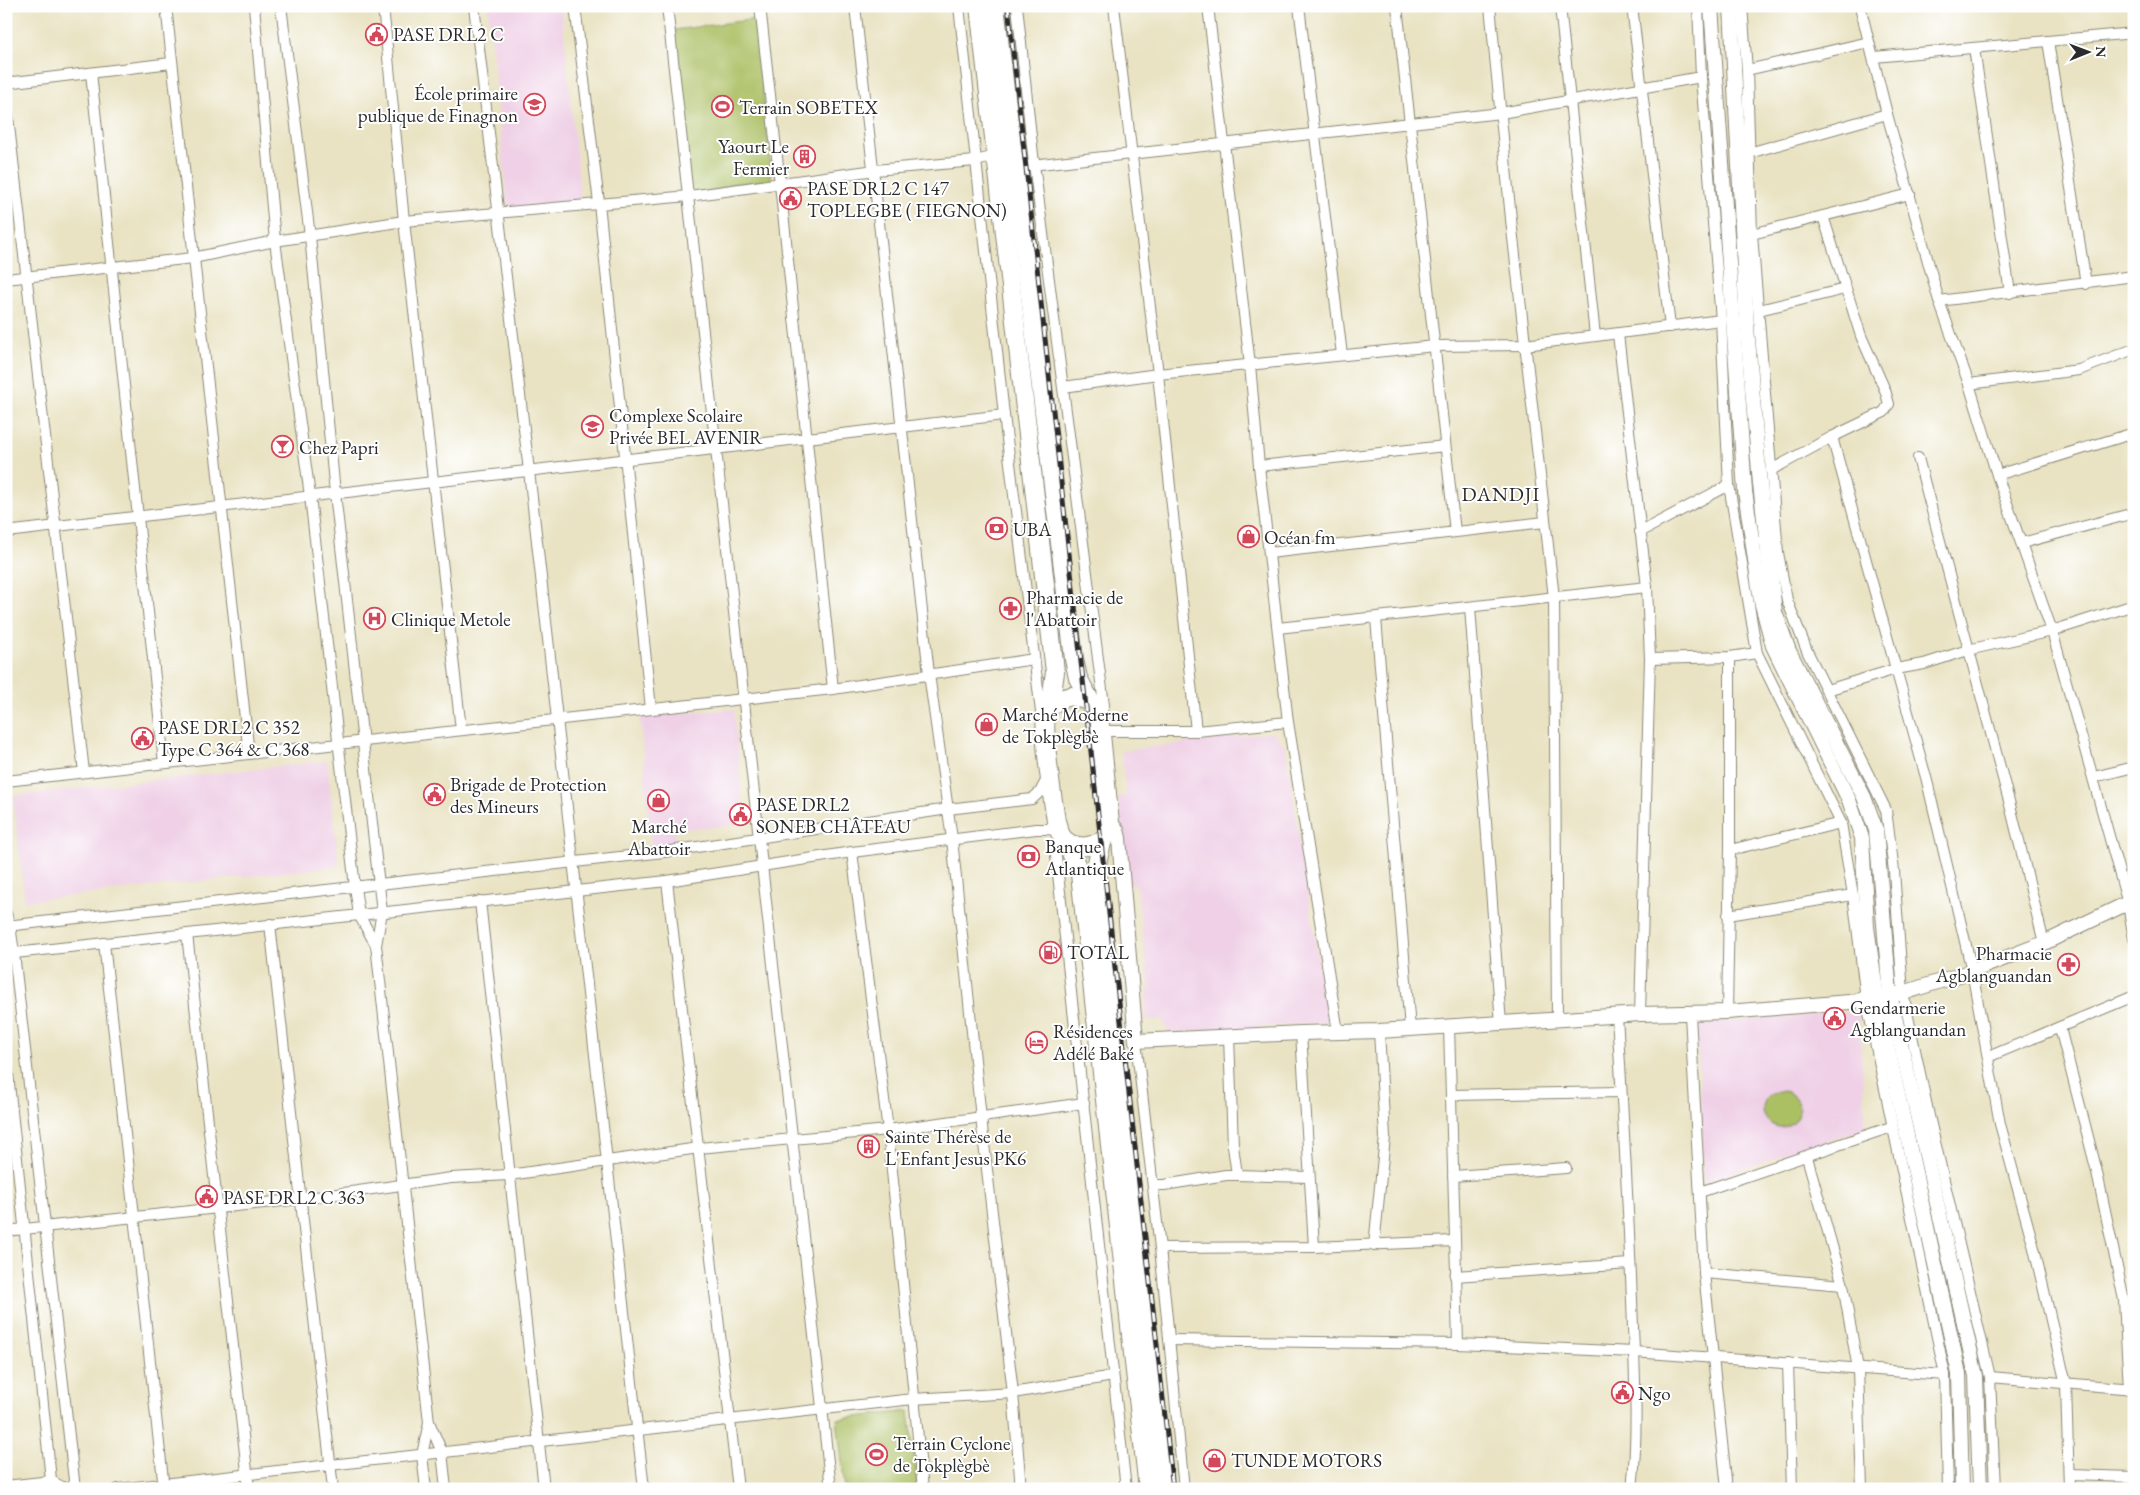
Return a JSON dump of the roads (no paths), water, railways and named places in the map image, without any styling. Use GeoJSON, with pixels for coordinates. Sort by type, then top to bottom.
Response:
{"type":"FeatureCollection","features":[{"type":"Feature","properties":{"kind":"highway"},"geometry":{"type":"LineString","coordinates":[[979,6],[1055,672],[1050,707]]}},
{"type":"Feature","properties":{"kind":"highway"},"geometry":{"type":"LineString","coordinates":[[995,6],[1074,659],[1078,678],[1097,717],[1110,823],[1109,831],[1099,842],[1077,846],[1062,836]]}},
{"type":"Feature","properties":{"kind":"highway"},"geometry":{"type":"LineString","coordinates":[[1097,717],[1079,697],[1071,696],[1060,699],[1050,707],[1046,714],[1046,729],[1050,774],[1062,836],[1080,874],[1148,1489]]}},
{"type":"Feature","properties":{"kind":"highway"},"geometry":{"type":"LineString","coordinates":[[1103,839],[1097,863],[1097,873],[1165,1489]]}},
{"type":"Feature","properties":{"kind":"street"},"geometry":{"type":"LineString","coordinates":[[166,6],[249,754]]}},
{"type":"Feature","properties":{"kind":"street"},"geometry":{"type":"LineString","coordinates":[[254,6],[275,241],[310,496],[355,887],[359,915],[376,945]]}},
{"type":"Feature","properties":{"kind":"street"},"geometry":{"type":"LineString","coordinates":[[281,6],[289,83],[310,236],[335,494],[382,912],[376,945],[429,1422],[442,1452],[446,1489]]}},
{"type":"Feature","properties":{"kind":"street"},"geometry":{"type":"LineString","coordinates":[[383,6],[404,221],[461,730]]}},
{"type":"Feature","properties":{"kind":"street"},"geometry":{"type":"LineString","coordinates":[[474,6],[497,214],[529,471],[644,1489]]}},
{"type":"Feature","properties":{"kind":"street"},"geometry":{"type":"LineString","coordinates":[[575,6],[599,203],[651,709]]}},
{"type":"Feature","properties":{"kind":"street"},"geometry":{"type":"LineString","coordinates":[[667,6],[831,1489]]}},
{"type":"Feature","properties":{"kind":"street"},"geometry":{"type":"LineString","coordinates":[[760,6],[833,689]]}},
{"type":"Feature","properties":{"kind":"street"},"geometry":{"type":"LineString","coordinates":[[856,6],[929,674],[952,839],[981,1118],[1013,1393],[1021,1489]]}},
{"type":"Feature","properties":{"kind":"street"},"geometry":{"type":"LineString","coordinates":[[959,6],[975,161],[1038,700],[1046,729]]}},
{"type":"Feature","properties":{"kind":"street"},"geometry":{"type":"LineString","coordinates":[[1017,6],[1034,164],[1104,705],[1097,717],[1196,731],[1288,722]]}},
{"type":"Feature","properties":{"kind":"street"},"geometry":{"type":"LineString","coordinates":[[1114,6],[1158,374],[1196,731]]}},
{"type":"Feature","properties":{"kind":"street"},"geometry":{"type":"LineString","coordinates":[[1208,6],[1250,365],[1259,466],[1288,722],[1338,1032]]}},
{"type":"Feature","properties":{"kind":"street"},"geometry":{"type":"LineString","coordinates":[[1299,6],[1342,355]]}},
{"type":"Feature","properties":{"kind":"street"},"geometry":{"type":"LineString","coordinates":[[1397,6],[1455,532]]}},
{"type":"Feature","properties":{"kind":"street"},"geometry":{"type":"LineString","coordinates":[[1490,6],[1525,345],[1554,598],[1557,1020]]}},
{"type":"Feature","properties":{"kind":"street"},"geometry":{"type":"LineString","coordinates":[[1560,6],[1595,336]]}},
{"type":"Feature","properties":{"kind":"street"},"geometry":{"type":"LineString","coordinates":[[1632,6],[1670,327]]}},
{"type":"Feature","properties":{"kind":"street"},"geometry":{"type":"LineString","coordinates":[[1698,6],[1701,77],[1721,320],[1728,485],[1757,653],[1841,823],[1853,895],[1884,996],[1928,1116],[1990,1377],[1995,1489]]}},
{"type":"Feature","properties":{"kind":"street"},"geometry":{"type":"LineString","coordinates":[[1711,6],[1745,491],[1761,601],[1773,646],[1849,800],[1862,838],[1867,927],[1976,1376],[1980,1489]]}},
{"type":"Feature","properties":{"kind":"street"},"geometry":{"type":"LineString","coordinates":[[1730,6],[1747,327],[1760,484],[1775,612],[1790,651],[1864,797],[1876,830],[1891,1127],[1945,1375],[1948,1489]]}},
{"type":"Feature","properties":{"kind":"street"},"geometry":{"type":"LineString","coordinates":[[1742,6],[1747,70],[1752,234],[1778,552],[1787,600],[1807,651],[1886,810],[1894,871],[1884,996],[1959,1374],[1962,1489]]}},
{"type":"Feature","properties":{"kind":"street"},"geometry":{"type":"LineString","coordinates":[[1860,6],[1887,114],[1939,301],[2052,631],[2131,902],[2134,939]]}},
{"type":"Feature","properties":{"kind":"street"},"geometry":{"type":"LineString","coordinates":[[1874,57],[2134,33]]}},
{"type":"Feature","properties":{"kind":"street"},"geometry":{"type":"LineString","coordinates":[[2048,41],[2086,284]]}},
{"type":"Feature","properties":{"kind":"street"},"geometry":{"type":"LineString","coordinates":[[1747,70],[1870,42]]}},
{"type":"Feature","properties":{"kind":"street"},"geometry":{"type":"LineString","coordinates":[[1974,48],[2010,292]]}},
{"type":"Feature","properties":{"kind":"street"},"geometry":{"type":"LineString","coordinates":[[6,83],[171,64]]}},
{"type":"Feature","properties":{"kind":"street"},"geometry":{"type":"LineString","coordinates":[[91,73],[164,764]]}},
{"type":"Feature","properties":{"kind":"street"},"geometry":{"type":"LineString","coordinates":[[1013,166],[1501,114],[1642,86],[1701,77]]}},
{"type":"Feature","properties":{"kind":"street"},"geometry":{"type":"LineString","coordinates":[[6,100],[84,772]]}},
{"type":"Feature","properties":{"kind":"street"},"geometry":{"type":"LineString","coordinates":[[1749,153],[1887,114]]}},
{"type":"Feature","properties":{"kind":"street"},"geometry":{"type":"LineString","coordinates":[[6,279],[193,258],[275,241],[404,221],[689,196],[875,170],[975,161],[996,156]]}},
{"type":"Feature","properties":{"kind":"street"},"geometry":{"type":"LineString","coordinates":[[1752,234],[1910,194]]}},
{"type":"Feature","properties":{"kind":"street"},"geometry":{"type":"LineString","coordinates":[[1771,470],[1832,437],[1884,412],[1889,404],[1844,289],[1823,216]]}},
{"type":"Feature","properties":{"kind":"street"},"geometry":{"type":"LineString","coordinates":[[1939,301],[2086,284],[2134,276]]}},
{"type":"Feature","properties":{"kind":"street"},"geometry":{"type":"LineString","coordinates":[[1759,310],[1844,289]]}},
{"type":"Feature","properties":{"kind":"street"},"geometry":{"type":"LineString","coordinates":[[1063,387],[1158,374],[1435,346],[1525,345],[1721,320]]}},
{"type":"Feature","properties":{"kind":"street"},"geometry":{"type":"LineString","coordinates":[[1618,334],[1647,587],[1650,659],[1640,1014]]}},
{"type":"Feature","properties":{"kind":"street"},"geometry":{"type":"LineString","coordinates":[[1969,384],[2078,370],[2134,349]]}},
{"type":"Feature","properties":{"kind":"street"},"geometry":{"type":"LineString","coordinates":[[6,532],[1004,415]]}},
{"type":"Feature","properties":{"kind":"street"},"geometry":{"type":"LineString","coordinates":[[1997,475],[2134,433]]}},
{"type":"Feature","properties":{"kind":"street"},"geometry":{"type":"LineString","coordinates":[[1832,437],[1927,781],[1972,971],[2000,1124],[2033,1244],[2066,1384],[2070,1489]]}},
{"type":"Feature","properties":{"kind":"street"},"geometry":{"type":"LineString","coordinates":[[1259,466],[1445,446]]}},
{"type":"Feature","properties":{"kind":"street"},"geometry":{"type":"LineString","coordinates":[[1918,458],[2010,805],[2044,943]]}},
{"type":"Feature","properties":{"kind":"street"},"geometry":{"type":"LineString","coordinates":[[1640,532],[1728,485]]}},
{"type":"Feature","properties":{"kind":"street"},"geometry":{"type":"LineString","coordinates":[[2022,543],[2134,513]]}},
{"type":"Feature","properties":{"kind":"street"},"geometry":{"type":"LineString","coordinates":[[1269,553],[1545,522]]}},
{"type":"Feature","properties":{"kind":"street"},"geometry":{"type":"LineString","coordinates":[[1278,628],[1647,587]]}},
{"type":"Feature","properties":{"kind":"street"},"geometry":{"type":"LineString","coordinates":[[1470,607],[1501,1024]]}},
{"type":"Feature","properties":{"kind":"street"},"geometry":{"type":"LineString","coordinates":[[1827,690],[1896,669],[1924,664],[1968,650],[2052,631],[2133,608]]}},
{"type":"Feature","properties":{"kind":"street"},"geometry":{"type":"LineString","coordinates":[[1376,618],[1410,1029]]}},
{"type":"Feature","properties":{"kind":"street"},"geometry":{"type":"LineString","coordinates":[[1650,659],[1730,657],[1757,653]]}},
{"type":"Feature","properties":{"kind":"street"},"geometry":{"type":"LineString","coordinates":[[1727,1012],[1730,850],[1730,657]]}},
{"type":"Feature","properties":{"kind":"street"},"geometry":{"type":"LineString","coordinates":[[6,781],[833,689],[1034,659]]}},
{"type":"Feature","properties":{"kind":"street"},"geometry":{"type":"LineString","coordinates":[[2094,777],[2134,767]]}},
{"type":"Feature","properties":{"kind":"street"},"geometry":{"type":"LineString","coordinates":[[8,926],[664,852],[948,809],[1032,800],[1040,792],[1050,774]]}},
{"type":"Feature","properties":{"kind":"street"},"geometry":{"type":"LineString","coordinates":[[1110,823],[1117,830],[1119,838],[1136,1041],[1160,1248],[1184,1489]]}},
{"type":"Feature","properties":{"kind":"street"},"geometry":{"type":"LineString","coordinates":[[1730,850],[1841,823]]}},
{"type":"Feature","properties":{"kind":"street"},"geometry":{"type":"LineString","coordinates":[[10,953],[667,881],[852,852],[1048,829],[1062,836],[1056,848],[1056,856],[1126,1489]]}},
{"type":"Feature","properties":{"kind":"street"},"geometry":{"type":"LineString","coordinates":[[852,852],[888,1130],[923,1489]]}},
{"type":"Feature","properties":{"kind":"street"},"geometry":{"type":"LineString","coordinates":[[667,881],[700,1148],[738,1489]]}},
{"type":"Feature","properties":{"kind":"street"},"geometry":{"type":"LineString","coordinates":[[1728,915],[1853,895]]}},
{"type":"Feature","properties":{"kind":"street"},"geometry":{"type":"LineString","coordinates":[[480,902],[544,1489]]}},
{"type":"Feature","properties":{"kind":"street"},"geometry":{"type":"LineString","coordinates":[[1136,1041],[1379,1031],[1640,1014],[1727,1012],[1884,996],[1972,971],[2044,943],[2131,902]]}},
{"type":"Feature","properties":{"kind":"street"},"geometry":{"type":"LineString","coordinates":[[6,914],[46,1227],[75,1489]]}},
{"type":"Feature","properties":{"kind":"street"},"geometry":{"type":"LineString","coordinates":[[270,924],[333,1489]]}},
{"type":"Feature","properties":{"kind":"street"},"geometry":{"type":"LineString","coordinates":[[187,934],[249,1489]]}},
{"type":"Feature","properties":{"kind":"street"},"geometry":{"type":"LineString","coordinates":[[104,943],[164,1486]]}},
{"type":"Feature","properties":{"kind":"street"},"geometry":{"type":"LineString","coordinates":[[1988,1057],[2134,996]]}},
{"type":"Feature","properties":{"kind":"street"},"geometry":{"type":"LineString","coordinates":[[1690,1014],[1704,1272],[1727,1489]]}},
{"type":"Feature","properties":{"kind":"street"},"geometry":{"type":"LineString","coordinates":[[1617,1016],[1634,1352],[1635,1463],[1632,1489]]}},
{"type":"Feature","properties":{"kind":"street"},"geometry":{"type":"LineString","coordinates":[[1449,1027],[1458,1344]]}},
{"type":"Feature","properties":{"kind":"street"},"geometry":{"type":"LineString","coordinates":[[1990,1377],[2132,1389],[2124,1300],[2096,1168],[2060,1028]]}},
{"type":"Feature","properties":{"kind":"street"},"geometry":{"type":"LineString","coordinates":[[1374,1246],[1385,1137],[1379,1031]]}},
{"type":"Feature","properties":{"kind":"street"},"geometry":{"type":"LineString","coordinates":[[1301,1033],[1314,1247]]}},
{"type":"Feature","properties":{"kind":"street"},"geometry":{"type":"LineString","coordinates":[[1228,1036],[1233,1153],[1237,1175]]}},
{"type":"Feature","properties":{"kind":"street"},"geometry":{"type":"LineString","coordinates":[[6,1055],[26,1229],[51,1485]]}},
{"type":"Feature","properties":{"kind":"street"},"geometry":{"type":"LineString","coordinates":[[1451,1094],[1622,1092]]}},
{"type":"Feature","properties":{"kind":"street"},"geometry":{"type":"LineString","coordinates":[[6,1231],[134,1216],[218,1209],[451,1178],[509,1175],[700,1148],[888,1130],[1084,1103]]}},
{"type":"Feature","properties":{"kind":"street"},"geometry":{"type":"LineString","coordinates":[[1700,1192],[1891,1127]]}},
{"type":"Feature","properties":{"kind":"street"},"geometry":{"type":"LineString","coordinates":[[1807,1157],[1843,1285],[1858,1369],[1862,1489]]}},
{"type":"Feature","properties":{"kind":"street"},"geometry":{"type":"LineString","coordinates":[[1453,1176],[1566,1168]]}},
{"type":"Feature","properties":{"kind":"street"},"geometry":{"type":"LineString","coordinates":[[1153,1184],[1164,1185],[1226,1175],[1309,1177]]}},
{"type":"Feature","properties":{"kind":"street"},"geometry":{"type":"LineString","coordinates":[[1160,1248],[1374,1246],[1454,1241]]}},
{"type":"Feature","properties":{"kind":"street"},"geometry":{"type":"LineString","coordinates":[[1455,1276],[1630,1264]]}},
{"type":"Feature","properties":{"kind":"street"},"geometry":{"type":"LineString","coordinates":[[1704,1272],[1843,1285]]}},
{"type":"Feature","properties":{"kind":"street"},"geometry":{"type":"LineString","coordinates":[[1169,1340],[1458,1344],[1634,1352],[1945,1375]]}},
{"type":"Feature","properties":{"kind":"street"},"geometry":{"type":"LineString","coordinates":[[1788,1364],[1792,1489]]}},
{"type":"Feature","properties":{"kind":"street"},"geometry":{"type":"LineString","coordinates":[[118,1489],[164,1486],[247,1474],[913,1399],[1013,1393],[1113,1376]]}},
{"type":"Feature","properties":{"kind":"street"},"geometry":{"type":"LineString","coordinates":[[426,1489],[422,1454],[429,1422]]}},
{"type":"Feature","properties":{"kind":"street"},"geometry":{"type":"LineString","coordinates":[[1980,1466],[1995,1466]]}},
{"type":"Feature","properties":{"kind":"street"},"geometry":{"type":"LineString","coordinates":[[2069,1474],[2134,1478]]}},
{"type":"Feature","properties":{"kind":"street"},"geometry":{"type":"LineString","coordinates":[[6,1486],[51,1485],[66,1489]]}},
{"type":"Feature","properties":{"kind":"railway"},"geometry":{"type":"LineString","coordinates":[[1008,6],[1173,1489]]}},
{"type":"Feature","properties":{"kind":"place","name":"PASE DRL2 C"},"geometry":{"type":"Point","coordinates":[377,34]}},
{"type":"Feature","properties":{"kind":"place","name":"École primaire publique de Finagnon"},"geometry":{"type":"Point","coordinates":[534,104]}},
{"type":"Feature","properties":{"kind":"place","name":"Terrain SOBETEX"},"geometry":{"type":"Point","coordinates":[723,107]}},
{"type":"Feature","properties":{"kind":"place","name":"Yaourt Le Fermier"},"geometry":{"type":"Point","coordinates":[805,157]}},
{"type":"Feature","properties":{"kind":"place","name":"PASE DRL2 C 147 TOPLEGBE ( FIEGNON)"},"geometry":{"type":"Point","coordinates":[791,199]}},
{"type":"Feature","properties":{"kind":"place","name":"Complexe Scolaire Privée BEL AVENIR"},"geometry":{"type":"Point","coordinates":[593,426]}},
{"type":"Feature","properties":{"kind":"place","name":"Chez Papri"},"geometry":{"type":"Point","coordinates":[283,447]}},
{"type":"Feature","properties":{"kind":"place","name":"UBA"},"geometry":{"type":"Point","coordinates":[997,529]}},
{"type":"Feature","properties":{"kind":"place","name":"Océan fm"},"geometry":{"type":"Point","coordinates":[1248,537]}},
{"type":"Feature","properties":{"kind":"place","name":"Pharmacie de l'Abattoir"},"geometry":{"type":"Point","coordinates":[1010,608]}},
{"type":"Feature","properties":{"kind":"place","name":"Clinique Metole"},"geometry":{"type":"Point","coordinates":[375,619]}},
{"type":"Feature","properties":{"kind":"place","name":"Marché Moderne de Tokplègbè"},"geometry":{"type":"Point","coordinates":[986,725]}},
{"type":"Feature","properties":{"kind":"place","name":"PASE DRL2 C 352 Type C 364 & C 368"},"geometry":{"type":"Point","coordinates":[142,738]}},
{"type":"Feature","properties":{"kind":"place","name":"Brigade de Protection des Mineurs"},"geometry":{"type":"Point","coordinates":[434,795]}},
{"type":"Feature","properties":{"kind":"place","name":"Marché Abattoir"},"geometry":{"type":"Point","coordinates":[659,800]}},
{"type":"Feature","properties":{"kind":"place","name":"PASE DRL2 SONEB CHÂTEAU"},"geometry":{"type":"Point","coordinates":[740,815]}},
{"type":"Feature","properties":{"kind":"place","name":"Banque Atlantique"},"geometry":{"type":"Point","coordinates":[1029,857]}},
{"type":"Feature","properties":{"kind":"place","name":"TOTAL"},"geometry":{"type":"Point","coordinates":[1051,952]}},
{"type":"Feature","properties":{"kind":"place","name":"Pharmacie Agblanguandan"},"geometry":{"type":"Point","coordinates":[2068,964]}},
{"type":"Feature","properties":{"kind":"place","name":"Gendarmerie Agblanguandan"},"geometry":{"type":"Point","coordinates":[1834,1018]}},
{"type":"Feature","properties":{"kind":"place","name":"Résidences Adélé Baké"},"geometry":{"type":"Point","coordinates":[1037,1042]}},
{"type":"Feature","properties":{"kind":"place","name":"Sainte Thérèse de L'Enfant Jesus PK6"},"geometry":{"type":"Point","coordinates":[869,1147]}},
{"type":"Feature","properties":{"kind":"place","name":"PASE DRL2 C 363"},"geometry":{"type":"Point","coordinates":[207,1197]}},
{"type":"Feature","properties":{"kind":"place","name":"Ngo"},"geometry":{"type":"Point","coordinates":[1622,1393]}},
{"type":"Feature","properties":{"kind":"place","name":"Terrain Cyclone de Tokplègbè"},"geometry":{"type":"Point","coordinates":[877,1454]}},
{"type":"Feature","properties":{"kind":"place","name":"TUNDE MOTORS"},"geometry":{"type":"Point","coordinates":[1215,1460]}},
{"type":"Feature","properties":{"kind":"district","name":"DANDJI"},"geometry":{"type":"Point","coordinates":[1501,494]}}]}
